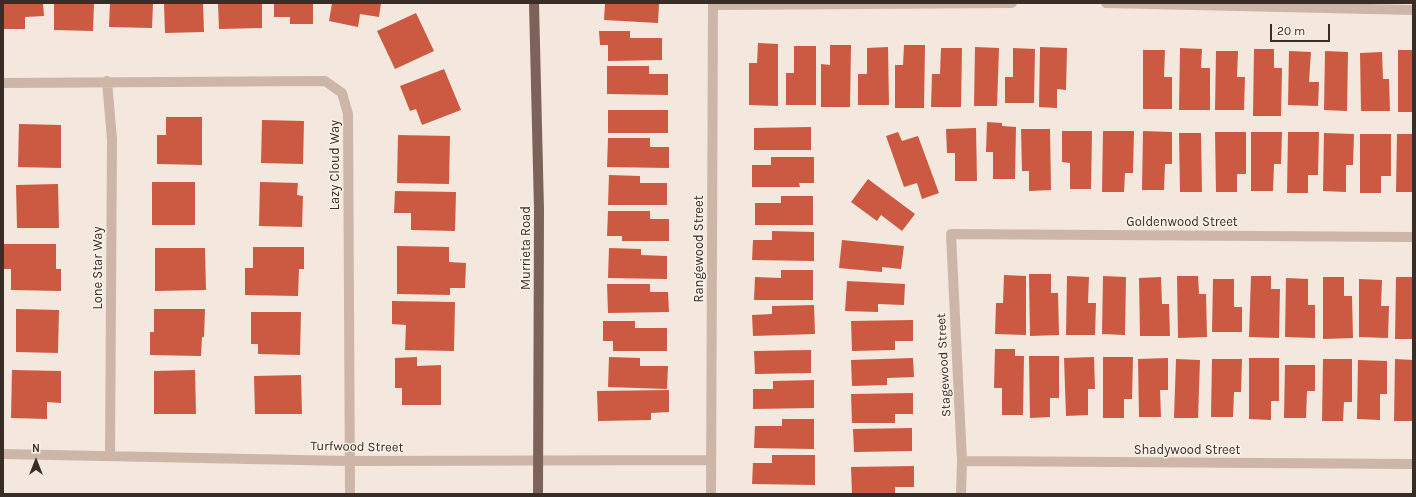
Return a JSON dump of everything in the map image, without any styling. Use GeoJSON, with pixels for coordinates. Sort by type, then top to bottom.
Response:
{"type":"FeatureCollection","features":[{"type":"Feature","properties":{"kind":"main road","name":"Murrieta Road"},"geometry":{"type":"LineString","coordinates":[[534,3],[539,210],[538,494]]}},
{"type":"Feature","properties":{"kind":"street","name":"Rangewood Street"},"geometry":{"type":"LineString","coordinates":[[711,494],[713,5],[1012,3]]}},
{"type":"Feature","properties":{"kind":"street"},"geometry":{"type":"LineString","coordinates":[[1106,3],[1413,10]]}},
{"type":"Feature","properties":{"kind":"street","name":"Lone Star Way"},"geometry":{"type":"LineString","coordinates":[[107,82],[112,140],[110,455]]}},
{"type":"Feature","properties":{"kind":"street","name":"Lazy Cloud Way"},"geometry":{"type":"LineString","coordinates":[[3,83],[325,82],[342,93],[348,114],[350,494]]}},
{"type":"Feature","properties":{"kind":"street","name":"Goldenwood Street"},"geometry":{"type":"LineString","coordinates":[[950,234],[1413,237]]}},
{"type":"Feature","properties":{"kind":"street","name":"Stagewood Street"},"geometry":{"type":"LineString","coordinates":[[950,234],[962,462],[961,494]]}},
{"type":"Feature","properties":{"kind":"street","name":"Turfwood Street"},"geometry":{"type":"LineString","coordinates":[[3,454],[349,461],[711,460]]}},
{"type":"Feature","properties":{"kind":"street","name":"Shadywood Street"},"geometry":{"type":"LineString","coordinates":[[962,462],[1413,464]]}},
{"type":"Feature","properties":{"kind":"building"},"geometry":{"type":"Polygon","coordinates":[[[3,3],[43,3],[44,16],[25,17],[25,29],[3,29],[3,3]]]}},
{"type":"Feature","properties":{"kind":"building"},"geometry":{"type":"Polygon","coordinates":[[[54,3],[94,3],[93,31],[54,30],[54,3]]]}},
{"type":"Feature","properties":{"kind":"building"},"geometry":{"type":"Polygon","coordinates":[[[110,3],[153,3],[152,28],[109,27],[110,3]]]}},
{"type":"Feature","properties":{"kind":"building"},"geometry":{"type":"Polygon","coordinates":[[[164,3],[203,3],[204,32],[165,33],[164,3]]]}},
{"type":"Feature","properties":{"kind":"building"},"geometry":{"type":"Polygon","coordinates":[[[218,3],[262,3],[262,28],[219,29],[218,3]]]}},
{"type":"Feature","properties":{"kind":"building"},"geometry":{"type":"Polygon","coordinates":[[[274,3],[313,3],[313,24],[290,24],[290,17],[274,17],[274,3]]]}},
{"type":"Feature","properties":{"kind":"building"},"geometry":{"type":"Polygon","coordinates":[[[332,3],[381,3],[379,17],[360,14],[358,27],[329,21],[332,3]]]}},
{"type":"Feature","properties":{"kind":"building"},"geometry":{"type":"Polygon","coordinates":[[[605,3],[659,3],[658,23],[604,20],[605,3]]]}},
{"type":"Feature","properties":{"kind":"building"},"geometry":{"type":"Polygon","coordinates":[[[416,13],[434,51],[395,69],[377,31],[416,13]]]}},
{"type":"Feature","properties":{"kind":"building"},"geometry":{"type":"Polygon","coordinates":[[[599,31],[630,31],[630,38],[662,38],[662,60],[608,61],[608,45],[600,45],[599,31]]]}},
{"type":"Feature","properties":{"kind":"building"},"geometry":{"type":"Polygon","coordinates":[[[758,43],[778,44],[778,106],[749,105],[749,63],[757,63],[758,43]]]}},
{"type":"Feature","properties":{"kind":"building"},"geometry":{"type":"Polygon","coordinates":[[[830,45],[851,45],[850,107],[821,107],[821,64],[830,65],[830,45]]]}},
{"type":"Feature","properties":{"kind":"building"},"geometry":{"type":"Polygon","coordinates":[[[904,45],[925,45],[924,108],[895,108],[895,65],[903,65],[904,45]]]}},
{"type":"Feature","properties":{"kind":"building"},"geometry":{"type":"Polygon","coordinates":[[[794,46],[816,46],[816,105],[786,105],[786,73],[794,73],[794,46]]]}},
{"type":"Feature","properties":{"kind":"building"},"geometry":{"type":"Polygon","coordinates":[[[888,47],[889,105],[858,105],[858,74],[867,74],[867,48],[888,47]]]}},
{"type":"Feature","properties":{"kind":"building"},"geometry":{"type":"Polygon","coordinates":[[[975,47],[999,48],[997,106],[974,106],[975,47]]]}},
{"type":"Feature","properties":{"kind":"building"},"geometry":{"type":"Polygon","coordinates":[[[1040,47],[1067,48],[1066,90],[1057,89],[1057,108],[1039,107],[1040,47]]]}},
{"type":"Feature","properties":{"kind":"building"},"geometry":{"type":"Polygon","coordinates":[[[941,48],[962,48],[961,107],[931,107],[932,74],[940,74],[941,48]]]}},
{"type":"Feature","properties":{"kind":"building"},"geometry":{"type":"Polygon","coordinates":[[[1013,48],[1035,49],[1034,103],[1005,103],[1005,77],[1013,77],[1013,48]]]}},
{"type":"Feature","properties":{"kind":"building"},"geometry":{"type":"Polygon","coordinates":[[[1180,48],[1202,49],[1201,68],[1210,68],[1210,110],[1179,110],[1180,48]]]}},
{"type":"Feature","properties":{"kind":"building"},"geometry":{"type":"Polygon","coordinates":[[[1254,49],[1274,49],[1274,68],[1282,68],[1281,116],[1253,116],[1254,49]]]}},
{"type":"Feature","properties":{"kind":"building"},"geometry":{"type":"Polygon","coordinates":[[[1143,50],[1165,50],[1164,77],[1172,77],[1172,109],[1143,109],[1143,50]]]}},
{"type":"Feature","properties":{"kind":"building"},"geometry":{"type":"Polygon","coordinates":[[[1398,50],[1413,50],[1413,112],[1398,112],[1398,50]]]}},
{"type":"Feature","properties":{"kind":"building"},"geometry":{"type":"Polygon","coordinates":[[[1216,51],[1238,51],[1237,77],[1245,77],[1244,110],[1215,110],[1216,51]]]}},
{"type":"Feature","properties":{"kind":"building"},"geometry":{"type":"Polygon","coordinates":[[[1289,51],[1311,52],[1309,82],[1319,82],[1318,106],[1288,105],[1289,51]]]}},
{"type":"Feature","properties":{"kind":"building"},"geometry":{"type":"Polygon","coordinates":[[[1325,51],[1348,52],[1347,111],[1324,110],[1325,51]]]}},
{"type":"Feature","properties":{"kind":"building"},"geometry":{"type":"Polygon","coordinates":[[[1382,52],[1383,79],[1389,79],[1390,111],[1361,111],[1360,53],[1382,52]]]}},
{"type":"Feature","properties":{"kind":"building"},"geometry":{"type":"Polygon","coordinates":[[[607,66],[649,66],[649,74],[668,74],[668,95],[607,94],[607,66]]]}},
{"type":"Feature","properties":{"kind":"building"},"geometry":{"type":"Polygon","coordinates":[[[444,69],[461,110],[422,125],[416,109],[410,111],[400,86],[444,69]]]}},
{"type":"Feature","properties":{"kind":"building"},"geometry":{"type":"Polygon","coordinates":[[[608,110],[668,110],[668,133],[608,133],[608,110]]]}},
{"type":"Feature","properties":{"kind":"building"},"geometry":{"type":"Polygon","coordinates":[[[166,117],[202,117],[202,165],[157,164],[157,135],[166,135],[166,117]]]}},
{"type":"Feature","properties":{"kind":"building"},"geometry":{"type":"Polygon","coordinates":[[[262,120],[304,121],[303,164],[261,163],[262,120]]]}},
{"type":"Feature","properties":{"kind":"building"},"geometry":{"type":"Polygon","coordinates":[[[987,122],[1002,123],[1002,126],[1016,127],[1015,179],[993,179],[993,152],[986,152],[987,122]]]}},
{"type":"Feature","properties":{"kind":"building"},"geometry":{"type":"Polygon","coordinates":[[[19,124],[61,125],[61,168],[18,167],[19,124]]]}},
{"type":"Feature","properties":{"kind":"building"},"geometry":{"type":"Polygon","coordinates":[[[811,127],[811,150],[754,150],[754,128],[811,127]]]}},
{"type":"Feature","properties":{"kind":"building"},"geometry":{"type":"Polygon","coordinates":[[[976,128],[977,181],[955,181],[955,153],[947,153],[946,129],[976,128]]]}},
{"type":"Feature","properties":{"kind":"building"},"geometry":{"type":"Polygon","coordinates":[[[1021,129],[1050,129],[1051,190],[1029,191],[1029,171],[1022,171],[1021,129]]]}},
{"type":"Feature","properties":{"kind":"building"},"geometry":{"type":"Polygon","coordinates":[[[1062,131],[1092,131],[1091,189],[1070,189],[1070,163],[1062,162],[1062,131]]]}},
{"type":"Feature","properties":{"kind":"building"},"geometry":{"type":"Polygon","coordinates":[[[1103,131],[1134,131],[1133,173],[1125,173],[1124,192],[1102,192],[1103,131]]]}},
{"type":"Feature","properties":{"kind":"building"},"geometry":{"type":"Polygon","coordinates":[[[1143,131],[1172,132],[1172,164],[1165,164],[1164,190],[1142,190],[1143,131]]]}},
{"type":"Feature","properties":{"kind":"building"},"geometry":{"type":"Polygon","coordinates":[[[898,132],[902,141],[918,136],[939,193],[922,199],[917,183],[904,187],[886,136],[898,132]]]}},
{"type":"Feature","properties":{"kind":"building"},"geometry":{"type":"Polygon","coordinates":[[[1215,132],[1246,132],[1246,174],[1237,174],[1237,192],[1216,192],[1215,132]]]}},
{"type":"Feature","properties":{"kind":"building"},"geometry":{"type":"Polygon","coordinates":[[[1251,132],[1282,132],[1281,164],[1274,164],[1273,191],[1251,191],[1251,132]]]}},
{"type":"Feature","properties":{"kind":"building"},"geometry":{"type":"Polygon","coordinates":[[[1288,132],[1319,132],[1318,175],[1308,175],[1308,193],[1287,193],[1288,132]]]}},
{"type":"Feature","properties":{"kind":"building"},"geometry":{"type":"Polygon","coordinates":[[[1179,133],[1201,133],[1202,192],[1180,192],[1179,133]]]}},
{"type":"Feature","properties":{"kind":"building"},"geometry":{"type":"Polygon","coordinates":[[[1324,133],[1354,134],[1353,165],[1346,165],[1346,192],[1323,191],[1324,133]]]}},
{"type":"Feature","properties":{"kind":"building"},"geometry":{"type":"Polygon","coordinates":[[[1360,134],[1391,134],[1391,176],[1381,176],[1381,193],[1360,193],[1360,134]]]}},
{"type":"Feature","properties":{"kind":"building"},"geometry":{"type":"Polygon","coordinates":[[[1397,134],[1413,134],[1413,192],[1396,192],[1397,134]]]}},
{"type":"Feature","properties":{"kind":"building"},"geometry":{"type":"Polygon","coordinates":[[[398,135],[450,136],[449,184],[397,183],[398,135]]]}},
{"type":"Feature","properties":{"kind":"building"},"geometry":{"type":"Polygon","coordinates":[[[608,138],[650,138],[650,147],[669,147],[669,168],[607,167],[608,138]]]}},
{"type":"Feature","properties":{"kind":"building"},"geometry":{"type":"Polygon","coordinates":[[[771,157],[814,157],[814,183],[799,183],[800,187],[752,187],[752,165],[771,165],[771,157]]]}},
{"type":"Feature","properties":{"kind":"building"},"geometry":{"type":"Polygon","coordinates":[[[609,175],[640,176],[640,183],[667,183],[667,205],[608,205],[609,175]]]}},
{"type":"Feature","properties":{"kind":"building"},"geometry":{"type":"Polygon","coordinates":[[[868,179],[915,214],[902,231],[881,215],[877,221],[851,202],[868,179]]]}},
{"type":"Feature","properties":{"kind":"building"},"geometry":{"type":"Polygon","coordinates":[[[152,182],[195,182],[195,225],[152,225],[152,182]]]}},
{"type":"Feature","properties":{"kind":"building"},"geometry":{"type":"Polygon","coordinates":[[[260,182],[298,183],[297,195],[303,196],[302,227],[259,226],[260,182]]]}},
{"type":"Feature","properties":{"kind":"building"},"geometry":{"type":"Polygon","coordinates":[[[58,184],[59,228],[17,228],[16,185],[58,184]]]}},
{"type":"Feature","properties":{"kind":"building"},"geometry":{"type":"Polygon","coordinates":[[[395,191],[456,192],[455,231],[411,230],[411,213],[394,213],[395,191]]]}},
{"type":"Feature","properties":{"kind":"building"},"geometry":{"type":"Polygon","coordinates":[[[781,196],[813,196],[813,225],[755,225],[755,203],[781,203],[781,196]]]}},
{"type":"Feature","properties":{"kind":"building"},"geometry":{"type":"Polygon","coordinates":[[[608,211],[650,211],[650,219],[669,219],[669,241],[622,241],[622,236],[607,236],[608,211]]]}},
{"type":"Feature","properties":{"kind":"building"},"geometry":{"type":"Polygon","coordinates":[[[772,231],[814,232],[814,261],[752,260],[753,240],[772,240],[772,231]]]}},
{"type":"Feature","properties":{"kind":"building"},"geometry":{"type":"Polygon","coordinates":[[[842,240],[904,246],[901,269],[882,267],[882,272],[839,268],[842,240]]]}},
{"type":"Feature","properties":{"kind":"building"},"geometry":{"type":"Polygon","coordinates":[[[4,244],[56,244],[56,269],[61,269],[61,291],[11,290],[11,269],[3,269],[4,244]]]}},
{"type":"Feature","properties":{"kind":"building"},"geometry":{"type":"Polygon","coordinates":[[[397,246],[449,247],[449,262],[466,263],[465,288],[450,288],[450,295],[397,294],[397,246]]]}},
{"type":"Feature","properties":{"kind":"building"},"geometry":{"type":"Polygon","coordinates":[[[253,247],[304,247],[304,269],[299,269],[298,296],[245,295],[245,268],[253,268],[253,247]]]}},
{"type":"Feature","properties":{"kind":"building"},"geometry":{"type":"Polygon","coordinates":[[[155,248],[205,248],[206,290],[155,291],[155,248]]]}},
{"type":"Feature","properties":{"kind":"building"},"geometry":{"type":"Polygon","coordinates":[[[609,248],[641,249],[641,255],[667,256],[667,279],[608,278],[609,248]]]}},
{"type":"Feature","properties":{"kind":"building"},"geometry":{"type":"Polygon","coordinates":[[[781,270],[813,270],[813,300],[754,300],[755,277],[781,278],[781,270]]]}},
{"type":"Feature","properties":{"kind":"building"},"geometry":{"type":"Polygon","coordinates":[[[1029,274],[1051,274],[1051,293],[1058,293],[1059,335],[1030,336],[1029,274]]]}},
{"type":"Feature","properties":{"kind":"building"},"geometry":{"type":"Polygon","coordinates":[[[1004,275],[1026,276],[1026,335],[995,334],[996,303],[1003,303],[1004,275]]]}},
{"type":"Feature","properties":{"kind":"building"},"geometry":{"type":"Polygon","coordinates":[[[1067,276],[1089,277],[1088,303],[1096,303],[1095,335],[1066,335],[1067,276]]]}},
{"type":"Feature","properties":{"kind":"building"},"geometry":{"type":"Polygon","coordinates":[[[1103,276],[1126,277],[1125,335],[1102,334],[1103,276]]]}},
{"type":"Feature","properties":{"kind":"building"},"geometry":{"type":"Polygon","coordinates":[[[1177,276],[1198,276],[1199,294],[1206,294],[1207,337],[1178,338],[1177,276]]]}},
{"type":"Feature","properties":{"kind":"building"},"geometry":{"type":"Polygon","coordinates":[[[1251,276],[1271,276],[1271,289],[1280,289],[1279,338],[1249,337],[1251,276]]]}},
{"type":"Feature","properties":{"kind":"building"},"geometry":{"type":"Polygon","coordinates":[[[1161,277],[1162,304],[1169,304],[1170,336],[1140,336],[1139,278],[1161,277]]]}},
{"type":"Feature","properties":{"kind":"building"},"geometry":{"type":"Polygon","coordinates":[[[1323,277],[1344,277],[1344,296],[1352,296],[1353,338],[1323,339],[1323,277]]]}},
{"type":"Feature","properties":{"kind":"building"},"geometry":{"type":"Polygon","coordinates":[[[1396,277],[1413,277],[1413,339],[1395,339],[1396,277]]]}},
{"type":"Feature","properties":{"kind":"building"},"geometry":{"type":"Polygon","coordinates":[[[1286,278],[1308,279],[1308,305],[1315,305],[1315,338],[1285,337],[1286,278]]]}},
{"type":"Feature","properties":{"kind":"building"},"geometry":{"type":"Polygon","coordinates":[[[1213,279],[1234,279],[1234,307],[1242,307],[1242,332],[1212,332],[1213,279]]]}},
{"type":"Feature","properties":{"kind":"building"},"geometry":{"type":"Polygon","coordinates":[[[1359,279],[1382,280],[1381,306],[1389,306],[1388,338],[1359,337],[1359,279]]]}},
{"type":"Feature","properties":{"kind":"building"},"geometry":{"type":"Polygon","coordinates":[[[847,281],[905,284],[904,305],[878,304],[878,312],[845,311],[847,281]]]}},
{"type":"Feature","properties":{"kind":"building"},"geometry":{"type":"Polygon","coordinates":[[[607,284],[650,284],[650,292],[668,292],[669,312],[608,313],[607,284]]]}},
{"type":"Feature","properties":{"kind":"building"},"geometry":{"type":"Polygon","coordinates":[[[392,301],[455,302],[454,351],[405,350],[406,325],[392,324],[392,301]]]}},
{"type":"Feature","properties":{"kind":"building"},"geometry":{"type":"Polygon","coordinates":[[[814,305],[815,334],[753,336],[752,315],[772,314],[772,306],[814,305]]]}},
{"type":"Feature","properties":{"kind":"building"},"geometry":{"type":"Polygon","coordinates":[[[16,309],[59,310],[58,353],[16,352],[16,309]]]}},
{"type":"Feature","properties":{"kind":"building"},"geometry":{"type":"Polygon","coordinates":[[[154,309],[205,309],[204,337],[202,337],[201,356],[150,355],[150,332],[154,332],[154,309]]]}},
{"type":"Feature","properties":{"kind":"building"},"geometry":{"type":"Polygon","coordinates":[[[251,312],[301,312],[300,355],[258,354],[258,344],[251,344],[251,312]]]}},
{"type":"Feature","properties":{"kind":"building"},"geometry":{"type":"Polygon","coordinates":[[[913,320],[913,341],[895,341],[895,350],[852,351],[851,321],[913,320]]]}},
{"type":"Feature","properties":{"kind":"building"},"geometry":{"type":"Polygon","coordinates":[[[603,321],[635,321],[635,328],[667,328],[667,351],[613,351],[613,341],[603,341],[603,321]]]}},
{"type":"Feature","properties":{"kind":"building"},"geometry":{"type":"Polygon","coordinates":[[[995,349],[1015,349],[1015,356],[1024,356],[1023,415],[1002,415],[1002,388],[994,388],[995,349]]]}},
{"type":"Feature","properties":{"kind":"building"},"geometry":{"type":"Polygon","coordinates":[[[811,350],[811,373],[755,374],[754,351],[811,350]]]}},
{"type":"Feature","properties":{"kind":"building"},"geometry":{"type":"Polygon","coordinates":[[[1029,356],[1059,356],[1059,398],[1050,398],[1050,417],[1030,418],[1029,356]]]}},
{"type":"Feature","properties":{"kind":"building"},"geometry":{"type":"Polygon","coordinates":[[[417,357],[417,366],[441,365],[441,405],[402,405],[402,388],[395,388],[395,358],[417,357]]]}},
{"type":"Feature","properties":{"kind":"building"},"geometry":{"type":"Polygon","coordinates":[[[609,357],[640,358],[640,366],[668,366],[667,389],[608,387],[609,357]]]}},
{"type":"Feature","properties":{"kind":"building"},"geometry":{"type":"Polygon","coordinates":[[[1094,357],[1095,389],[1088,389],[1088,415],[1066,416],[1064,358],[1094,357]]]}},
{"type":"Feature","properties":{"kind":"building"},"geometry":{"type":"Polygon","coordinates":[[[1103,357],[1133,357],[1132,399],[1124,399],[1124,418],[1103,418],[1103,357]]]}},
{"type":"Feature","properties":{"kind":"building"},"geometry":{"type":"Polygon","coordinates":[[[913,358],[914,377],[887,378],[887,385],[852,386],[851,360],[913,358]]]}},
{"type":"Feature","properties":{"kind":"building"},"geometry":{"type":"Polygon","coordinates":[[[1168,358],[1168,390],[1160,390],[1161,417],[1139,417],[1138,359],[1168,358]]]}},
{"type":"Feature","properties":{"kind":"building"},"geometry":{"type":"Polygon","coordinates":[[[1249,358],[1279,358],[1279,401],[1271,401],[1271,420],[1249,419],[1249,358]]]}},
{"type":"Feature","properties":{"kind":"building"},"geometry":{"type":"Polygon","coordinates":[[[1176,359],[1200,360],[1198,418],[1174,418],[1176,359]]]}},
{"type":"Feature","properties":{"kind":"building"},"geometry":{"type":"Polygon","coordinates":[[[1212,359],[1242,359],[1241,392],[1234,392],[1233,417],[1211,417],[1212,359]]]}},
{"type":"Feature","properties":{"kind":"building"},"geometry":{"type":"Polygon","coordinates":[[[1323,359],[1352,359],[1352,402],[1344,402],[1343,421],[1322,421],[1323,359]]]}},
{"type":"Feature","properties":{"kind":"building"},"geometry":{"type":"Polygon","coordinates":[[[1395,359],[1413,360],[1413,421],[1394,421],[1395,359]]]}},
{"type":"Feature","properties":{"kind":"building"},"geometry":{"type":"Polygon","coordinates":[[[1358,360],[1387,361],[1387,394],[1380,394],[1380,420],[1357,419],[1358,360]]]}},
{"type":"Feature","properties":{"kind":"building"},"geometry":{"type":"Polygon","coordinates":[[[1285,365],[1315,365],[1315,391],[1307,391],[1306,418],[1284,418],[1285,365]]]}},
{"type":"Feature","properties":{"kind":"building"},"geometry":{"type":"Polygon","coordinates":[[[12,370],[61,371],[61,403],[47,402],[47,419],[11,418],[12,370]]]}},
{"type":"Feature","properties":{"kind":"building"},"geometry":{"type":"Polygon","coordinates":[[[195,370],[196,414],[154,414],[154,371],[195,370]]]}},
{"type":"Feature","properties":{"kind":"building"},"geometry":{"type":"Polygon","coordinates":[[[301,375],[302,414],[255,414],[254,376],[301,375]]]}},
{"type":"Feature","properties":{"kind":"building"},"geometry":{"type":"Polygon","coordinates":[[[814,380],[814,408],[753,409],[753,389],[773,389],[773,381],[814,380]]]}},
{"type":"Feature","properties":{"kind":"building"},"geometry":{"type":"Polygon","coordinates":[[[669,390],[669,412],[651,413],[651,420],[598,421],[597,391],[669,390]]]}},
{"type":"Feature","properties":{"kind":"building"},"geometry":{"type":"Polygon","coordinates":[[[913,393],[913,414],[895,414],[895,423],[852,423],[851,394],[913,393]]]}},
{"type":"Feature","properties":{"kind":"building"},"geometry":{"type":"Polygon","coordinates":[[[782,419],[814,419],[814,449],[754,448],[755,426],[782,426],[782,419]]]}},
{"type":"Feature","properties":{"kind":"building"},"geometry":{"type":"Polygon","coordinates":[[[912,428],[912,451],[854,452],[853,429],[912,428]]]}},
{"type":"Feature","properties":{"kind":"building"},"geometry":{"type":"Polygon","coordinates":[[[772,455],[815,455],[815,485],[752,484],[753,463],[772,463],[772,455]]]}},
{"type":"Feature","properties":{"kind":"building"},"geometry":{"type":"Polygon","coordinates":[[[914,466],[914,487],[895,487],[895,494],[852,494],[851,467],[914,466]]]}}]}
